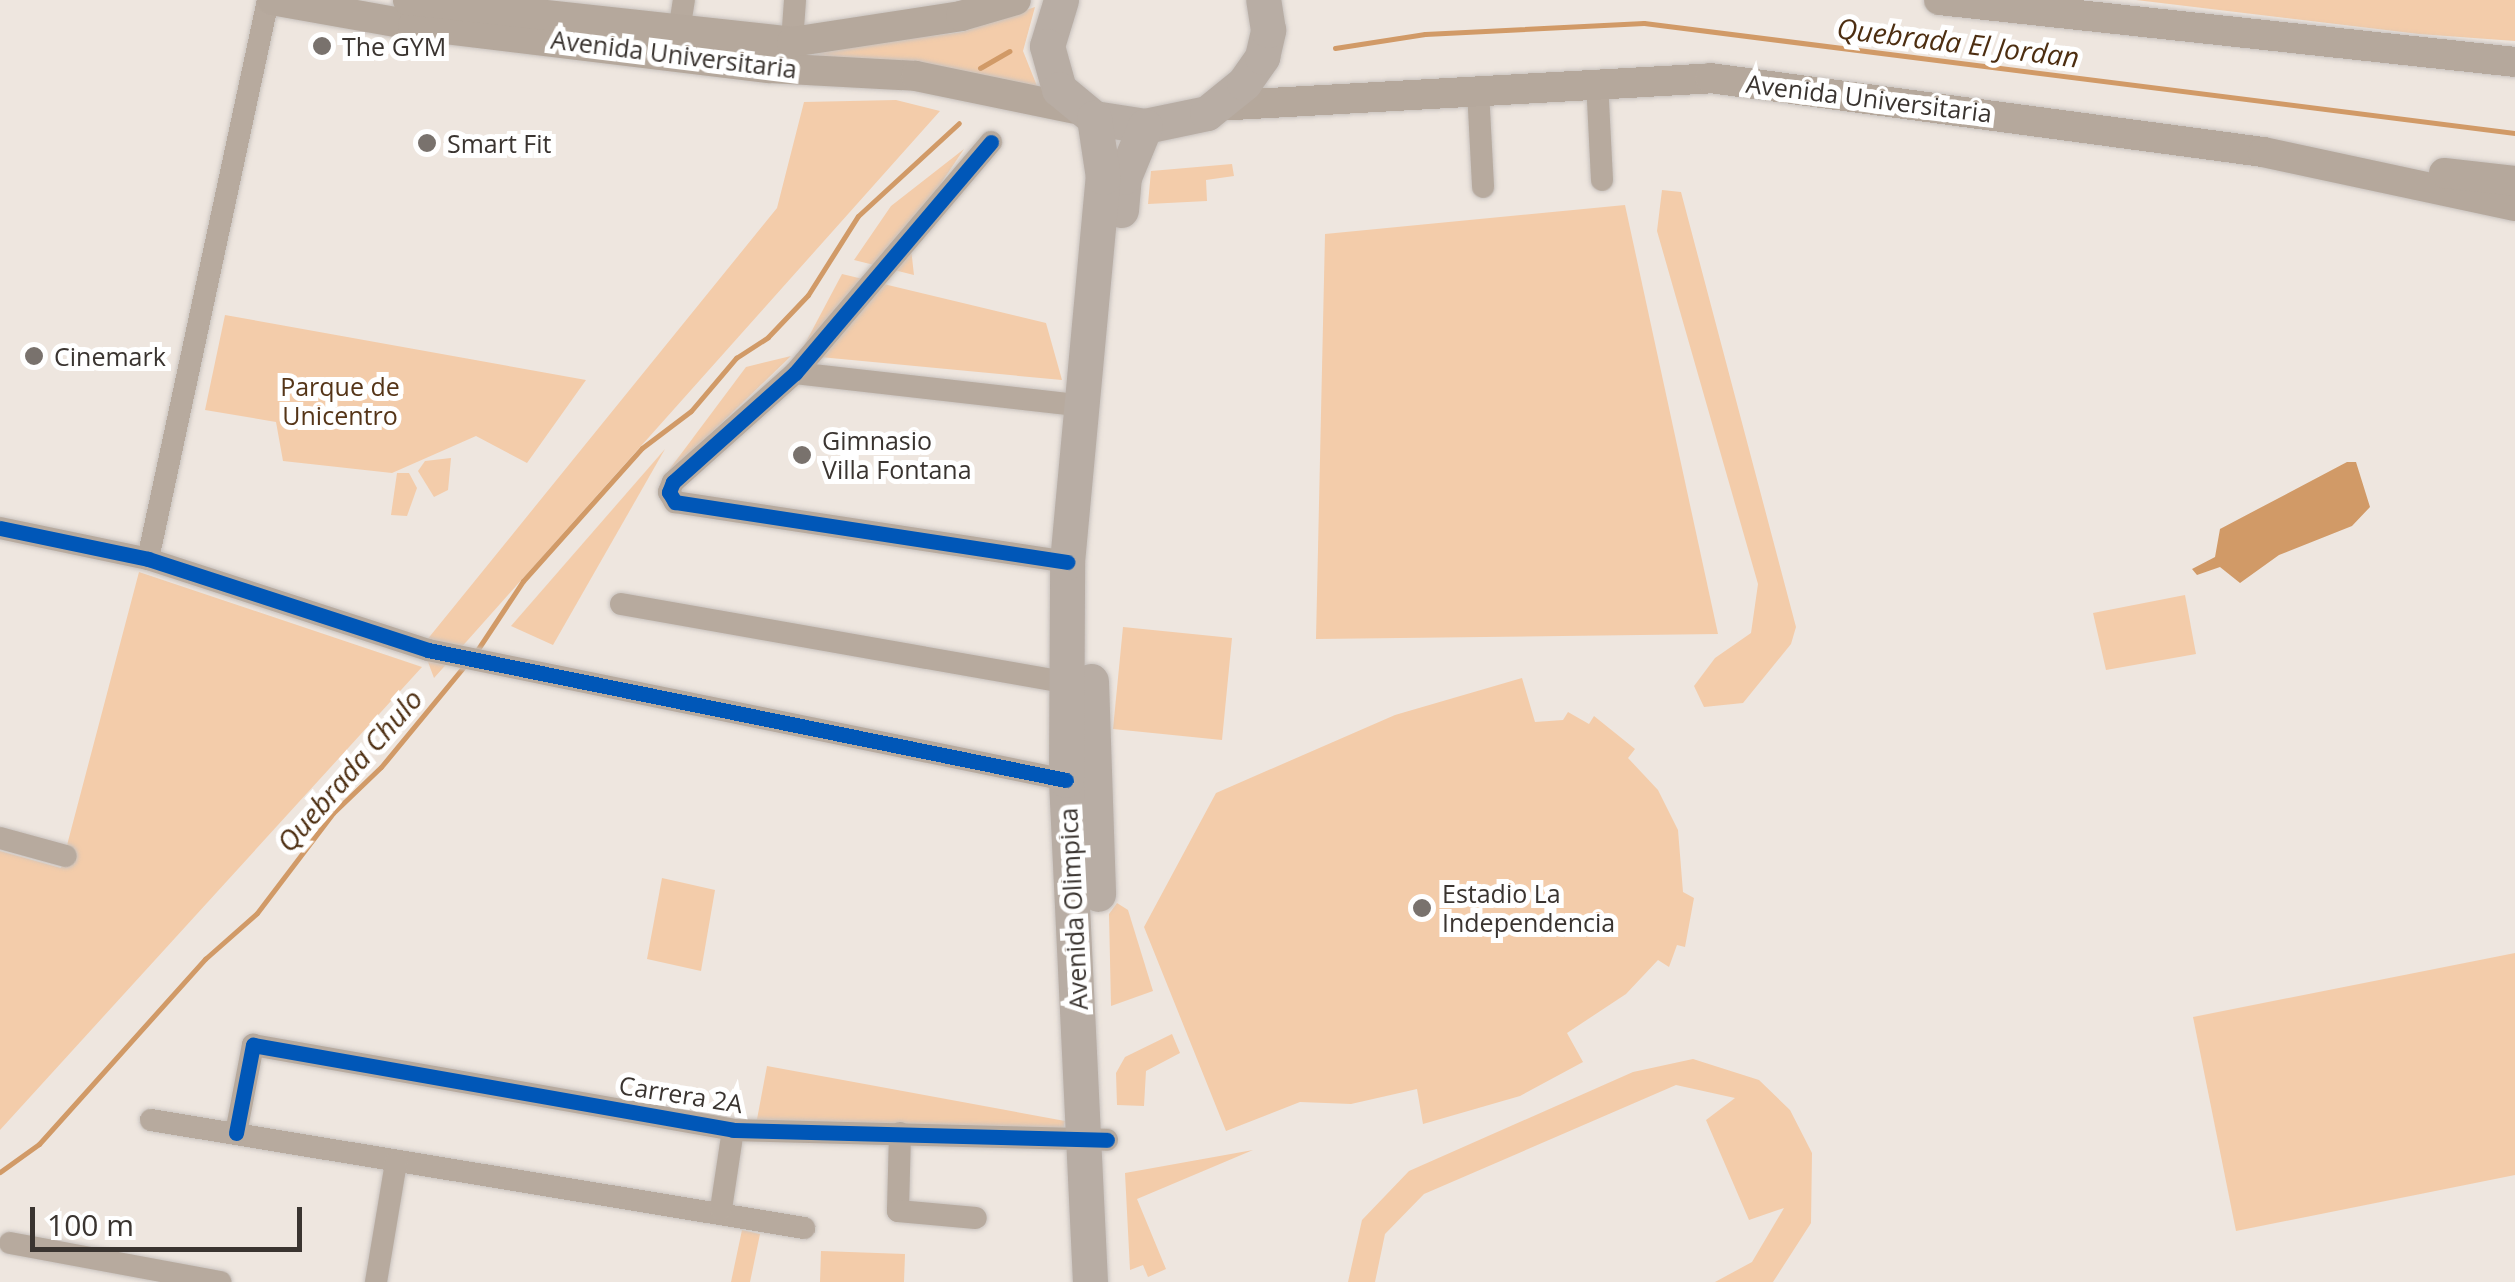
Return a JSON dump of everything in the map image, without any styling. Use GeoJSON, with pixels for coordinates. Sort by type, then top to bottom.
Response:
{"type":"FeatureCollection","features":[{"type":"Feature","properties":{"kind":"main road","name":"Avenida Universitaria"},"geometry":{"type":"LineString","coordinates":[[270,0],[413,25],[770,68],[916,76],[1085,114]]}},
{"type":"Feature","properties":{"kind":"main road","name":"Avenida Universitaria"},"geometry":{"type":"LineString","coordinates":[[408,0],[792,42],[961,16],[1016,0]]}},
{"type":"Feature","properties":{"kind":"main road"},"geometry":{"type":"LineString","coordinates":[[1061,0],[1048,64],[1085,114],[1145,126],[1189,119],[1216,106],[1262,57],[1268,30],[1262,0]]}},
{"type":"Feature","properties":{"kind":"main road"},"geometry":{"type":"LineString","coordinates":[[1939,0],[2506,63]]}},
{"type":"Feature","properties":{"kind":"main road","name":"Avenida Universitaria"},"geometry":{"type":"LineString","coordinates":[[1216,106],[1597,81],[1710,78],[2263,152],[2515,206]]}},
{"type":"Feature","properties":{"kind":"main road","name":"Avenida Olimpica"},"geometry":{"type":"LineString","coordinates":[[1085,114],[1102,176],[1067,562],[1070,683],[1066,780],[1095,1140],[1112,1282]]}},
{"type":"Feature","properties":{"kind":"main road","name":"Avenida Olimpica"},"geometry":{"type":"LineString","coordinates":[[1090,1282],[1095,1140],[1088,581],[1124,178],[1145,126]]}},
{"type":"Feature","properties":{"kind":"main road"},"geometry":{"type":"LineString","coordinates":[[2263,152],[2515,181]]}},
{"type":"Feature","properties":{"kind":"street"},"geometry":{"type":"LineString","coordinates":[[148,559],[270,0]]}},
{"type":"Feature","properties":{"kind":"street"},"geometry":{"type":"LineString","coordinates":[[679,31],[684,0]]}},
{"type":"Feature","properties":{"kind":"street"},"geometry":{"type":"LineString","coordinates":[[792,42],[795,0]]}},
{"type":"Feature","properties":{"kind":"street"},"geometry":{"type":"LineString","coordinates":[[1597,81],[1602,180]]}},
{"type":"Feature","properties":{"kind":"street"},"geometry":{"type":"LineString","coordinates":[[1478,90],[1483,187]]}},
{"type":"Feature","properties":{"kind":"street"},"geometry":{"type":"LineString","coordinates":[[991,142],[795,374],[673,482],[675,502],[1067,562]]}},
{"type":"Feature","properties":{"kind":"street"},"geometry":{"type":"LineString","coordinates":[[795,374],[1084,406]]}},
{"type":"Feature","properties":{"kind":"street"},"geometry":{"type":"LineString","coordinates":[[0,528],[148,559],[428,650],[1066,780]]}},
{"type":"Feature","properties":{"kind":"street"},"geometry":{"type":"LineString","coordinates":[[621,604],[1070,683]]}},
{"type":"Feature","properties":{"kind":"street"},"geometry":{"type":"LineString","coordinates":[[0,838],[66,856]]}},
{"type":"Feature","properties":{"kind":"street","name":"Carrera 2A"},"geometry":{"type":"LineString","coordinates":[[236,1134],[252,1045],[734,1130],[1095,1140]]}},
{"type":"Feature","properties":{"kind":"street"},"geometry":{"type":"LineString","coordinates":[[151,1120],[396,1163],[720,1210],[804,1228]]}},
{"type":"Feature","properties":{"kind":"street"},"geometry":{"type":"LineString","coordinates":[[720,1210],[734,1130]]}},
{"type":"Feature","properties":{"kind":"street"},"geometry":{"type":"LineString","coordinates":[[900,1133],[898,1212],[976,1218]]}},
{"type":"Feature","properties":{"kind":"street"},"geometry":{"type":"LineString","coordinates":[[376,1282],[396,1163]]}},
{"type":"Feature","properties":{"kind":"street"},"geometry":{"type":"LineString","coordinates":[[10,1243],[138,1274],[220,1282]]}},
{"type":"Feature","properties":{"kind":"green space"},"geometry":{"type":"Polygon","coordinates":[[[2136,0],[2515,0],[2515,41],[2419,34],[2136,0]]]}},
{"type":"Feature","properties":{"kind":"green space"},"geometry":{"type":"Polygon","coordinates":[[[1035,7],[1023,51],[1041,96],[810,62],[819,51],[962,32],[1035,7]]]}},
{"type":"Feature","properties":{"kind":"green space"},"geometry":{"type":"Polygon","coordinates":[[[896,100],[940,111],[434,678],[422,646],[777,208],[804,102],[896,100]]]}},
{"type":"Feature","properties":{"kind":"green space"},"geometry":{"type":"Polygon","coordinates":[[[964,149],[909,231],[914,275],[854,260],[891,206],[964,149]]]}},
{"type":"Feature","properties":{"kind":"green space"},"geometry":{"type":"Polygon","coordinates":[[[1232,164],[1234,176],[1206,180],[1207,201],[1148,204],[1151,171],[1232,164]]]}},
{"type":"Feature","properties":{"kind":"green space"},"geometry":{"type":"Polygon","coordinates":[[[1662,190],[1681,192],[1796,627],[1791,644],[1743,703],[1704,707],[1694,686],[1715,658],[1751,633],[1758,584],[1657,231],[1662,190]]]}},
{"type":"Feature","properties":{"kind":"green space"},"geometry":{"type":"Polygon","coordinates":[[[1625,205],[1718,634],[1316,639],[1325,234],[1625,205]]]}},
{"type":"Feature","properties":{"kind":"green space"},"geometry":{"type":"Polygon","coordinates":[[[842,274],[1046,323],[1062,380],[799,355],[842,274]]]}},
{"type":"Feature","properties":{"kind":"green space","name":"Parque de Unicentro"},"geometry":{"type":"Polygon","coordinates":[[[225,315],[586,380],[527,463],[476,436],[392,473],[283,461],[276,422],[205,410],[225,315]]]}},
{"type":"Feature","properties":{"kind":"green space"},"geometry":{"type":"Polygon","coordinates":[[[791,356],[660,482],[746,367],[791,356]]]}},
{"type":"Feature","properties":{"kind":"green space"},"geometry":{"type":"Polygon","coordinates":[[[665,449],[553,645],[511,626],[665,449]]]}},
{"type":"Feature","properties":{"kind":"green space"},"geometry":{"type":"Polygon","coordinates":[[[451,458],[448,490],[434,497],[418,471],[425,461],[451,458]]]}},
{"type":"Feature","properties":{"kind":"green space"},"geometry":{"type":"Polygon","coordinates":[[[397,473],[409,473],[417,488],[407,516],[391,515],[397,473]]]}},
{"type":"Feature","properties":{"kind":"green space"},"geometry":{"type":"Polygon","coordinates":[[[139,572],[422,667],[0,1130],[0,851],[61,868],[139,572]]]}},
{"type":"Feature","properties":{"kind":"green space"},"geometry":{"type":"Polygon","coordinates":[[[2185,595],[2196,654],[2106,670],[2093,613],[2185,595]]]}},
{"type":"Feature","properties":{"kind":"green space"},"geometry":{"type":"Polygon","coordinates":[[[1123,627],[1232,638],[1222,740],[1113,729],[1123,627]]]}},
{"type":"Feature","properties":{"kind":"green space","name":"Estadio La Independencia"},"geometry":{"type":"Polygon","coordinates":[[[1522,678],[1535,722],[1563,720],[1568,712],[1589,724],[1594,716],[1635,749],[1628,758],[1658,790],[1678,830],[1683,892],[1694,898],[1685,947],[1677,945],[1669,967],[1658,960],[1626,994],[1567,1033],[1583,1062],[1520,1096],[1423,1124],[1417,1089],[1351,1104],[1300,1102],[1226,1131],[1144,927],[1216,793],[1395,715],[1522,678]]]}},
{"type":"Feature","properties":{"kind":"green space"},"geometry":{"type":"Polygon","coordinates":[[[662,878],[715,890],[701,971],[647,959],[662,878]]]}},
{"type":"Feature","properties":{"kind":"green space"},"geometry":{"type":"Polygon","coordinates":[[[1117,903],[1128,910],[1153,991],[1111,1006],[1109,914],[1117,903]]]}},
{"type":"Feature","properties":{"kind":"green space"},"geometry":{"type":"Polygon","coordinates":[[[2515,953],[2515,1175],[2236,1231],[2193,1017],[2515,953]]]}},
{"type":"Feature","properties":{"kind":"green space"},"geometry":{"type":"Polygon","coordinates":[[[1172,1034],[1180,1053],[1146,1071],[1144,1106],[1117,1105],[1116,1073],[1125,1057],[1172,1034]]]}},
{"type":"Feature","properties":{"kind":"green space"},"geometry":{"type":"Polygon","coordinates":[[[1693,1059],[1759,1080],[1790,1110],[1812,1153],[1811,1223],[1773,1282],[1715,1282],[1752,1262],[1784,1208],[1749,1220],[1706,1120],[1735,1098],[1676,1085],[1424,1194],[1385,1234],[1375,1282],[1348,1282],[1362,1220],[1409,1171],[1633,1072],[1693,1059]]]}},
{"type":"Feature","properties":{"kind":"green space"},"geometry":{"type":"Polygon","coordinates":[[[767,1066],[1065,1121],[1063,1131],[755,1130],[767,1066]]]}},
{"type":"Feature","properties":{"kind":"green space"},"geometry":{"type":"Polygon","coordinates":[[[1253,1150],[1137,1199],[1166,1269],[1148,1277],[1143,1265],[1130,1270],[1125,1173],[1253,1150]]]}},
{"type":"Feature","properties":{"kind":"green space"},"geometry":{"type":"Polygon","coordinates":[[[742,1230],[760,1234],[750,1282],[731,1282],[742,1230]]]}},
{"type":"Feature","properties":{"kind":"green space"},"geometry":{"type":"Polygon","coordinates":[[[821,1251],[905,1254],[904,1282],[820,1282],[821,1251]]]}},
{"type":"Feature","properties":{"kind":"shaded area"},"geometry":{"type":"Polygon","coordinates":[[[2347,462],[2356,462],[2370,507],[2352,526],[2279,555],[2240,583],[2220,567],[2197,575],[2192,569],[2215,557],[2220,529],[2347,462]]]}},
{"type":"Feature","properties":{"kind":"waterway","name":"Quebrada El Jordan"},"geometry":{"type":"LineString","coordinates":[[1335,48],[1425,34],[1644,23],[2515,133]]}},
{"type":"Feature","properties":{"kind":"waterway","name":"Quebrada El Jordan"},"geometry":{"type":"LineString","coordinates":[[980,68],[1009,51]]}},
{"type":"Feature","properties":{"kind":"waterway","name":"Quebrada Chulo"},"geometry":{"type":"LineString","coordinates":[[476,652],[523,581],[642,448],[691,411],[736,358],[768,337],[808,295],[858,216],[959,123]]}},
{"type":"Feature","properties":{"kind":"waterway","name":"Quebrada Chulo"},"geometry":{"type":"LineString","coordinates":[[0,1172],[39,1144],[205,959],[257,913],[333,813],[381,767],[466,664]]}},
{"type":"Feature","properties":{"kind":"cycle path"},"geometry":{"type":"LineString","coordinates":[[991,142],[795,373],[673,482],[669,492],[675,502],[1067,562]]}},
{"type":"Feature","properties":{"kind":"cycle path"},"geometry":{"type":"LineString","coordinates":[[0,528],[148,559],[428,650],[1066,780]]}},
{"type":"Feature","properties":{"kind":"cycle path"},"geometry":{"type":"LineString","coordinates":[[236,1133],[253,1045],[733,1130],[1107,1140]]}},
{"type":"Feature","properties":{"kind":"place","name":"The GYM"},"geometry":{"type":"Point","coordinates":[322,46]}},
{"type":"Feature","properties":{"kind":"place","name":"Smart Fit"},"geometry":{"type":"Point","coordinates":[427,143]}},
{"type":"Feature","properties":{"kind":"place","name":"Cinemark"},"geometry":{"type":"Point","coordinates":[34,356]}},
{"type":"Feature","properties":{"kind":"place","name":"Gimnasio Villa Fontana"},"geometry":{"type":"Point","coordinates":[802,455]}},
{"type":"Feature","properties":{"kind":"place","name":"Estadio La Independencia"},"geometry":{"type":"Point","coordinates":[1422,908]}}]}
